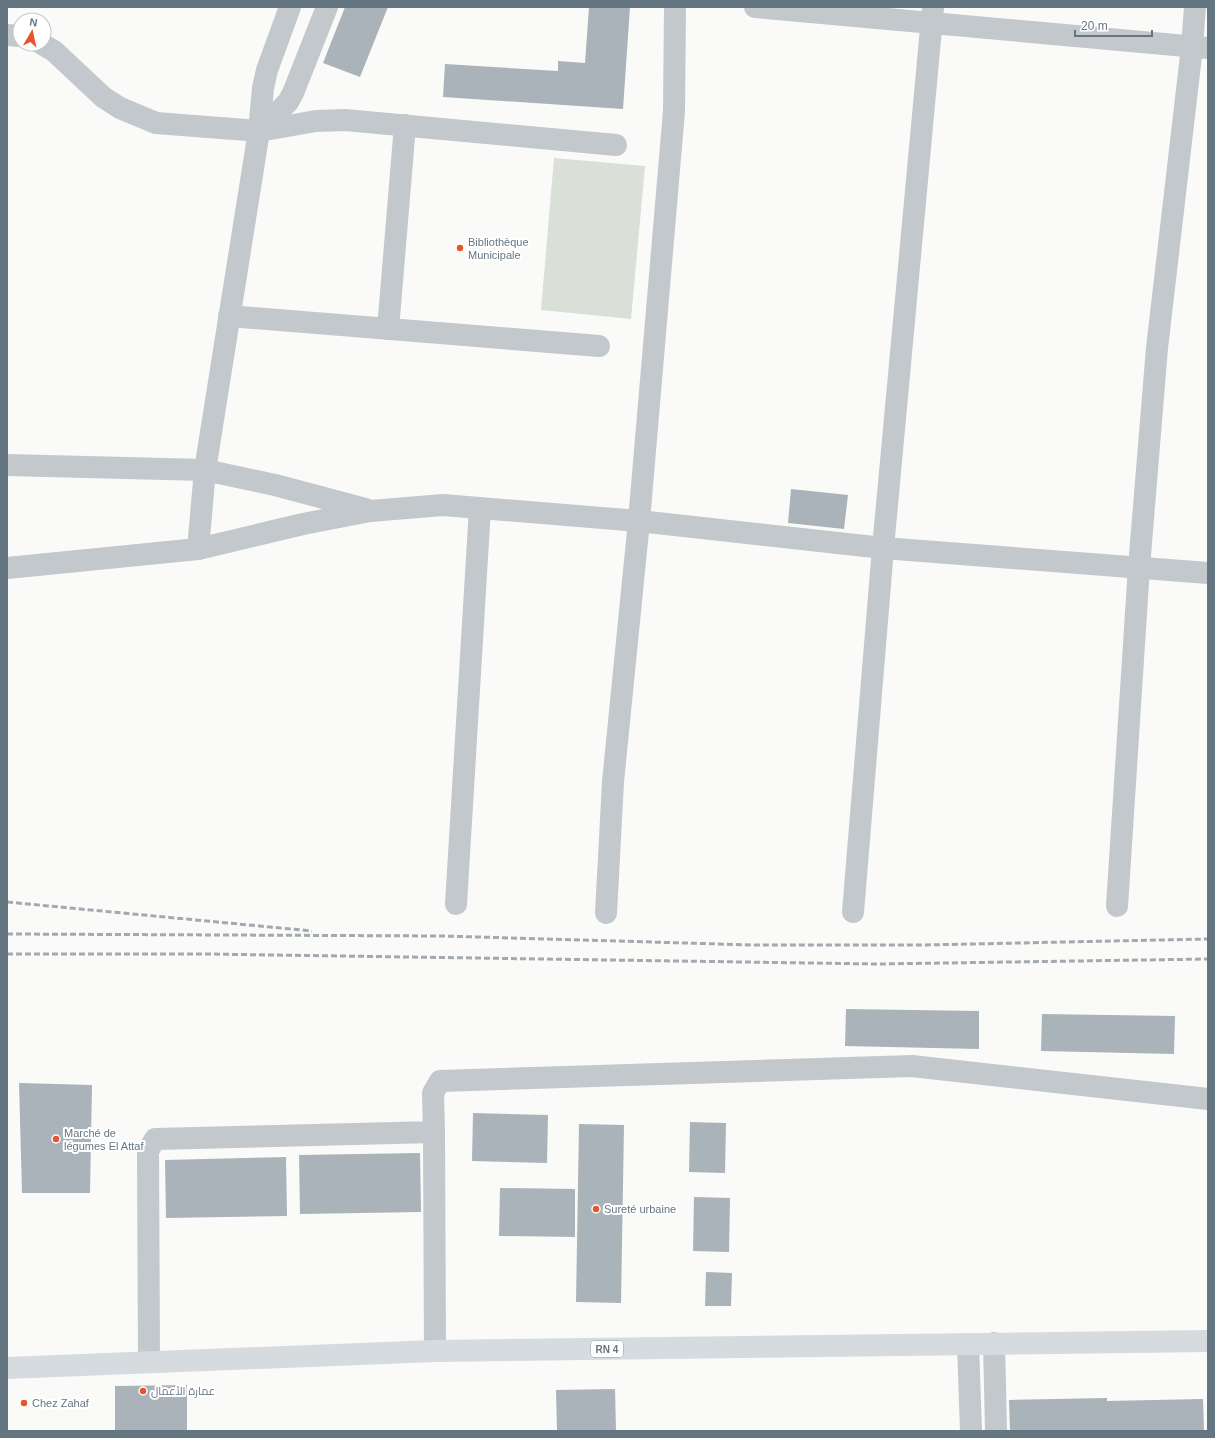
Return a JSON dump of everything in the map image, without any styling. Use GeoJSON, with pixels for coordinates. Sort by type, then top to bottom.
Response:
{"type":"FeatureCollection","features":[{"type":"Feature","properties":{"kind":"main road","name":"RN 4"},"geometry":{"type":"LineString","coordinates":[[7,1368],[149,1361],[435,1351],[1208,1341]]}},
{"type":"Feature","properties":{"kind":"street"},"geometry":{"type":"LineString","coordinates":[[198,549],[205,470],[258,131],[263,88],[267,70],[290,7]]}},
{"type":"Feature","properties":{"kind":"street"},"geometry":{"type":"LineString","coordinates":[[258,131],[288,102],[293,93],[327,7]]}},
{"type":"Feature","properties":{"kind":"street"},"geometry":{"type":"LineString","coordinates":[[606,913],[613,782],[639,521],[674,111],[675,7]]}},
{"type":"Feature","properties":{"kind":"street"},"geometry":{"type":"LineString","coordinates":[[755,7],[932,15],[1200,47]]}},
{"type":"Feature","properties":{"kind":"street"},"geometry":{"type":"LineString","coordinates":[[1117,906],[1139,567],[1157,348],[1200,47],[1195,7]]}},
{"type":"Feature","properties":{"kind":"street"},"geometry":{"type":"LineString","coordinates":[[853,912],[932,15]]}},
{"type":"Feature","properties":{"kind":"street"},"geometry":{"type":"LineString","coordinates":[[52,50],[103,97],[120,108],[156,123],[258,131],[330,120],[405,125],[616,145]]}},
{"type":"Feature","properties":{"kind":"street"},"geometry":{"type":"LineString","coordinates":[[388,329],[405,125]]}},
{"type":"Feature","properties":{"kind":"street"},"geometry":{"type":"LineString","coordinates":[[229,316],[599,346]]}},
{"type":"Feature","properties":{"kind":"street"},"geometry":{"type":"LineString","coordinates":[[7,465],[205,470],[275,484],[370,511]]}},
{"type":"Feature","properties":{"kind":"street"},"geometry":{"type":"LineString","coordinates":[[7,568],[198,549],[303,524],[370,511],[443,505],[639,521],[884,548],[1208,573]]}},
{"type":"Feature","properties":{"kind":"street"},"geometry":{"type":"LineString","coordinates":[[456,904],[480,508]]}},
{"type":"Feature","properties":{"kind":"street"},"geometry":{"type":"LineString","coordinates":[[435,1351],[433,1093],[440,1081],[912,1066],[1208,1099]]}},
{"type":"Feature","properties":{"kind":"street"},"geometry":{"type":"LineString","coordinates":[[149,1361],[148,1151],[155,1139],[434,1132]]}},
{"type":"Feature","properties":{"kind":"street"},"geometry":{"type":"LineString","coordinates":[[994,1343],[996,1431]]}},
{"type":"Feature","properties":{"kind":"street"},"geometry":{"type":"LineString","coordinates":[[968,1344],[971,1431]]}},
{"type":"Feature","properties":{"kind":"shaded area"},"geometry":{"type":"Polygon","coordinates":[[[554,158],[645,166],[631,319],[541,310],[554,158]]]}},
{"type":"Feature","properties":{"kind":"building"},"geometry":{"type":"Polygon","coordinates":[[[345,7],[388,7],[360,77],[323,63],[345,7]]]}},
{"type":"Feature","properties":{"kind":"building"},"geometry":{"type":"Polygon","coordinates":[[[589,7],[630,7],[623,109],[443,97],[445,64],[558,71],[558,61],[585,63],[589,7]]]}},
{"type":"Feature","properties":{"kind":"building"},"geometry":{"type":"Polygon","coordinates":[[[791,489],[848,495],[844,529],[788,523],[791,489]]]}},
{"type":"Feature","properties":{"kind":"building"},"geometry":{"type":"Polygon","coordinates":[[[846,1009],[979,1011],[979,1049],[845,1046],[846,1009]]]}},
{"type":"Feature","properties":{"kind":"building"},"geometry":{"type":"Polygon","coordinates":[[[1042,1014],[1175,1016],[1174,1054],[1041,1051],[1042,1014]]]}},
{"type":"Feature","properties":{"kind":"building","name":"Marché de légumes El Attaf"},"geometry":{"type":"Polygon","coordinates":[[[19,1083],[92,1085],[90,1193],[22,1193],[19,1083]]]}},
{"type":"Feature","properties":{"kind":"building"},"geometry":{"type":"Polygon","coordinates":[[[473,1113],[548,1115],[547,1163],[472,1161],[473,1113]]]}},
{"type":"Feature","properties":{"kind":"building"},"geometry":{"type":"Polygon","coordinates":[[[690,1122],[726,1123],[725,1173],[689,1172],[690,1122]]]}},
{"type":"Feature","properties":{"kind":"building"},"geometry":{"type":"Polygon","coordinates":[[[579,1124],[624,1125],[621,1303],[576,1302],[579,1124]]]}},
{"type":"Feature","properties":{"kind":"building"},"geometry":{"type":"Polygon","coordinates":[[[420,1153],[421,1212],[300,1214],[299,1155],[420,1153]]]}},
{"type":"Feature","properties":{"kind":"building"},"geometry":{"type":"Polygon","coordinates":[[[286,1157],[287,1216],[166,1218],[165,1160],[286,1157]]]}},
{"type":"Feature","properties":{"kind":"building"},"geometry":{"type":"Polygon","coordinates":[[[500,1188],[575,1189],[575,1237],[499,1236],[500,1188]]]}},
{"type":"Feature","properties":{"kind":"building"},"geometry":{"type":"Polygon","coordinates":[[[694,1197],[730,1198],[729,1252],[693,1251],[694,1197]]]}},
{"type":"Feature","properties":{"kind":"building"},"geometry":{"type":"Polygon","coordinates":[[[706,1272],[732,1273],[731,1306],[705,1306],[706,1272]]]}},
{"type":"Feature","properties":{"kind":"building"},"geometry":{"type":"Polygon","coordinates":[[[187,1385],[187,1431],[115,1431],[115,1386],[187,1385]]]}},
{"type":"Feature","properties":{"kind":"building"},"geometry":{"type":"Polygon","coordinates":[[[615,1389],[616,1431],[557,1431],[556,1390],[615,1389]]]}},
{"type":"Feature","properties":{"kind":"building"},"geometry":{"type":"Polygon","coordinates":[[[1107,1398],[1107,1401],[1203,1399],[1204,1431],[1010,1431],[1009,1400],[1107,1398]]]}},
{"type":"Feature","properties":{"kind":"railway"},"geometry":{"type":"LineString","coordinates":[[7,902],[312,931]]}},
{"type":"Feature","properties":{"kind":"railway"},"geometry":{"type":"LineString","coordinates":[[7,934],[443,936],[754,945],[923,945],[1208,939]]}},
{"type":"Feature","properties":{"kind":"railway"},"geometry":{"type":"LineString","coordinates":[[7,954],[206,954],[878,964],[1208,959]]}},
{"type":"Feature","properties":{"kind":"place","name":"Bibliothèque Municipale"},"geometry":{"type":"Point","coordinates":[460,248]}},
{"type":"Feature","properties":{"kind":"place","name":"Marché de légumes El Attaf"},"geometry":{"type":"Point","coordinates":[56,1139]}},
{"type":"Feature","properties":{"kind":"place","name":"Sureté urbaine"},"geometry":{"type":"Point","coordinates":[596,1209]}},
{"type":"Feature","properties":{"kind":"place","name":"عمارة الأعمال"},"geometry":{"type":"Point","coordinates":[143,1391]}},
{"type":"Feature","properties":{"kind":"place","name":"Chez Zahaf"},"geometry":{"type":"Point","coordinates":[24,1403]}}]}
